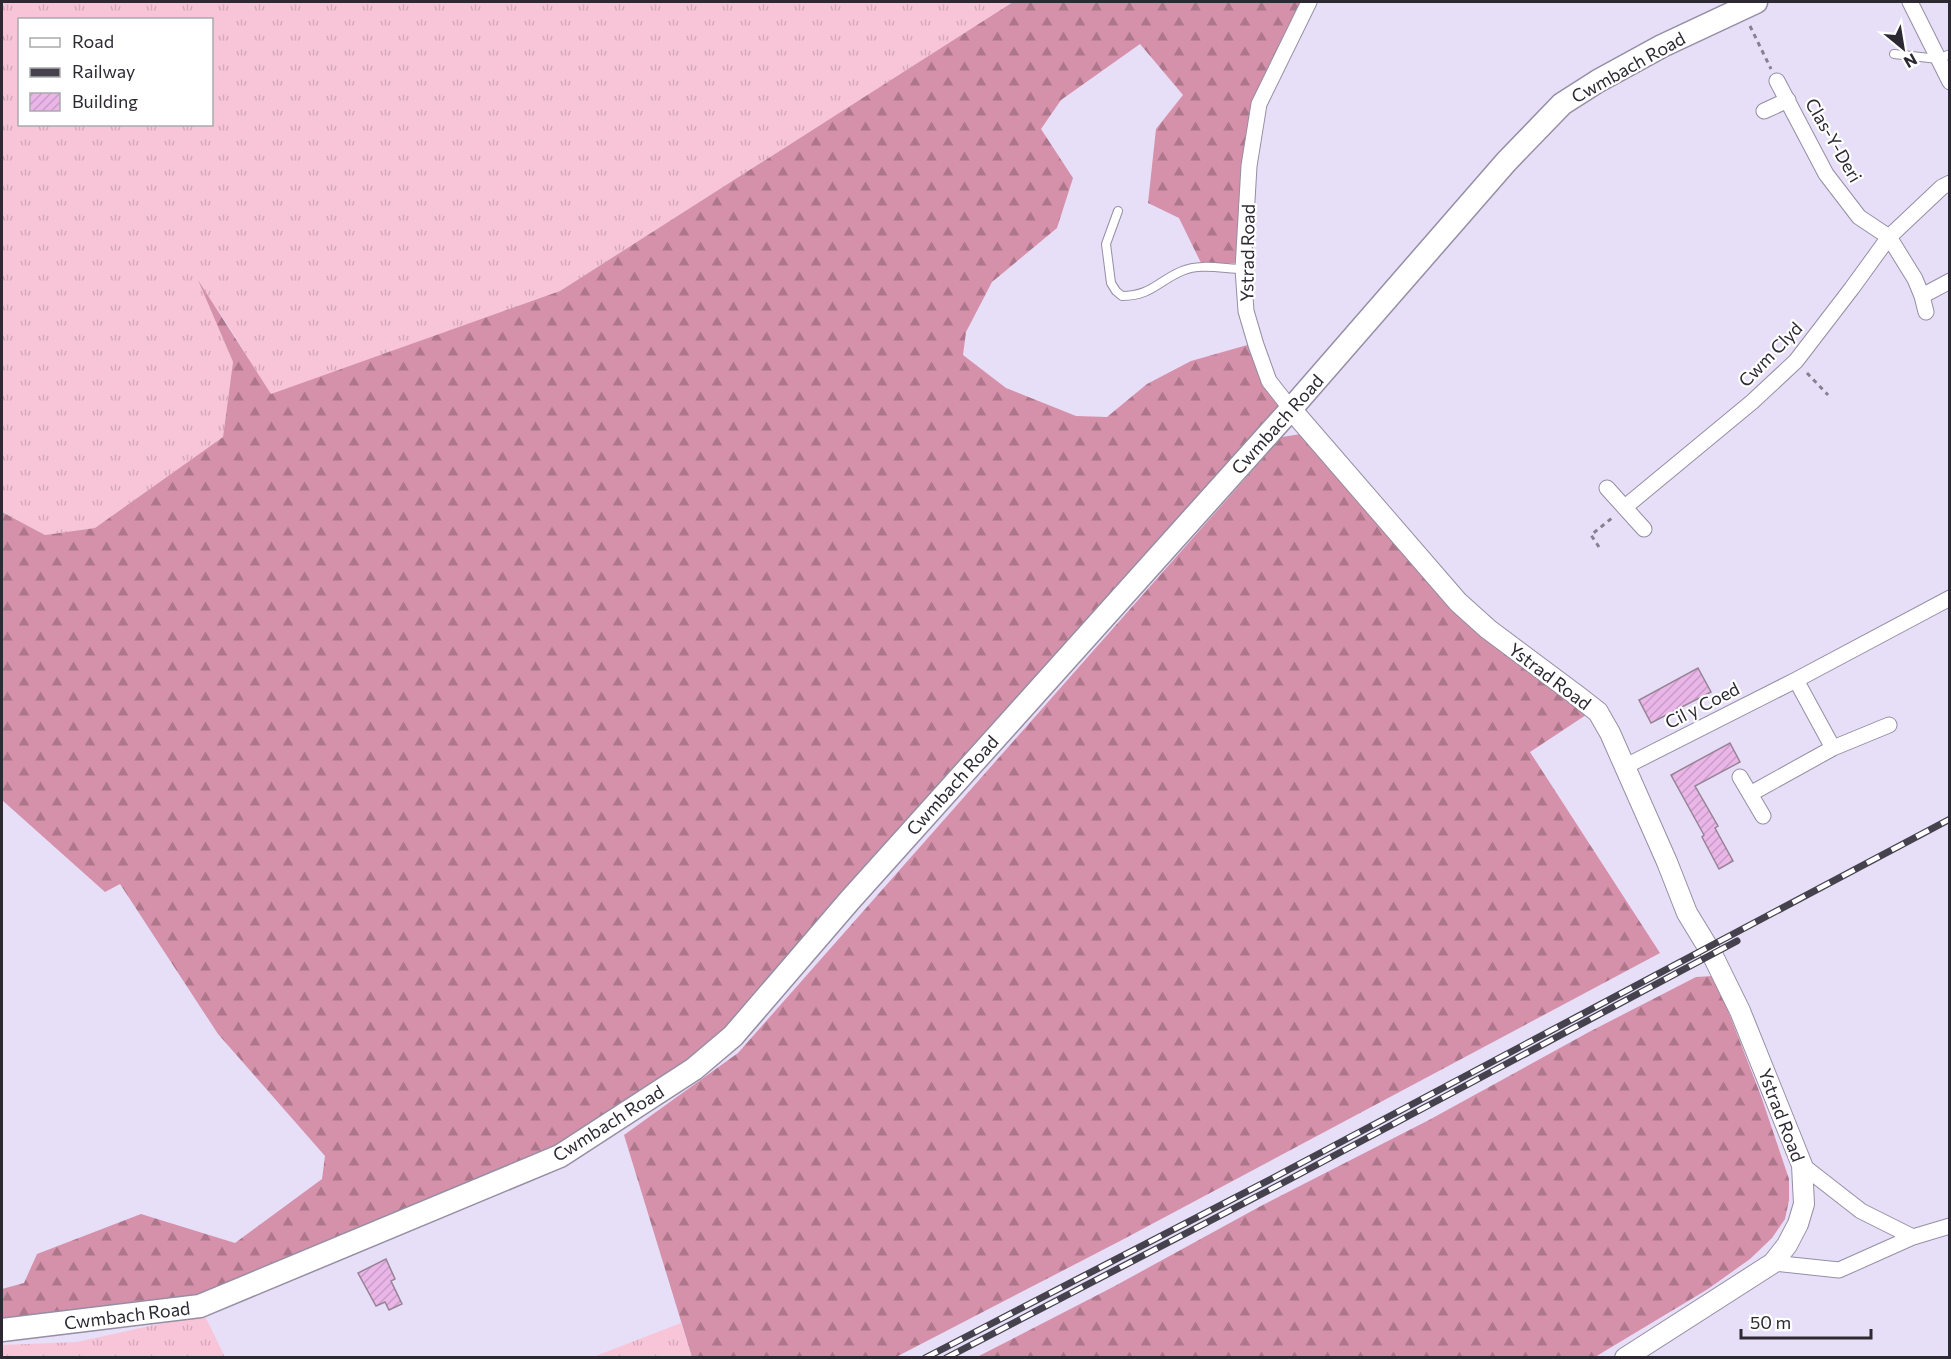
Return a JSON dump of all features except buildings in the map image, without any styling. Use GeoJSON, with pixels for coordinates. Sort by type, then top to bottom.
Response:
{"type":"FeatureCollection","features":[{"type":"Feature","properties":{"kind":"main road","name":"Cwmbach Road"},"geometry":{"type":"LineString","coordinates":[[2,1330],[200,1306],[560,1156],[694,1069],[733,1036],[857,891],[1291,409],[1506,162],[1562,104],[1598,81],[1662,46],[1748,5]]}},
{"type":"Feature","properties":{"kind":"street","name":"Ystrad Road"},"geometry":{"type":"LineString","coordinates":[[1309,2],[1260,104],[1249,166],[1243,269],[1246,311],[1269,381],[1458,602],[1488,629],[1598,712],[1626,765],[1668,862],[1687,913],[1712,954],[1740,1011],[1802,1165],[1804,1204],[1798,1224],[1787,1245],[1773,1263],[1625,1358]]}},
{"type":"Feature","properties":{"kind":"street"},"geometry":{"type":"LineString","coordinates":[[1910,2],[1944,56],[1950,82]]}},
{"type":"Feature","properties":{"kind":"street","name":"Clas-Y-Deri"},"geometry":{"type":"LineString","coordinates":[[1778,81],[1826,174],[1859,217],[1889,237]]}},
{"type":"Feature","properties":{"kind":"street","name":"Clas-Y-Deri"},"geometry":{"type":"LineString","coordinates":[[1764,111],[1788,100]]}},
{"type":"Feature","properties":{"kind":"street","name":"Cwm Clyd"},"geometry":{"type":"LineString","coordinates":[[1624,507],[1752,402],[1796,361],[1889,237],[1942,187],[1950,183]]}},
{"type":"Feature","properties":{"kind":"street"},"geometry":{"type":"LineString","coordinates":[[1889,237],[1915,279],[1926,312]]}},
{"type":"Feature","properties":{"kind":"street"},"geometry":{"type":"LineString","coordinates":[[1922,296],[1950,281]]}},
{"type":"Feature","properties":{"kind":"street"},"geometry":{"type":"LineString","coordinates":[[1607,488],[1644,529]]}},
{"type":"Feature","properties":{"kind":"street","name":"Cil y Coed"},"geometry":{"type":"LineString","coordinates":[[1626,765],[1796,680],[1950,598]]}},
{"type":"Feature","properties":{"kind":"street"},"geometry":{"type":"LineString","coordinates":[[1796,680],[1833,748]]}},
{"type":"Feature","properties":{"kind":"street"},"geometry":{"type":"LineString","coordinates":[[1750,794],[1833,748],[1889,725]]}},
{"type":"Feature","properties":{"kind":"street"},"geometry":{"type":"LineString","coordinates":[[1740,777],[1763,816]]}},
{"type":"Feature","properties":{"kind":"street"},"geometry":{"type":"LineString","coordinates":[[1802,1165],[1861,1210],[1913,1237]]}},
{"type":"Feature","properties":{"kind":"street"},"geometry":{"type":"LineString","coordinates":[[1773,1263],[1839,1270],[1913,1237],[1950,1226]]}},
{"type":"Feature","properties":{"kind":"lane"},"geometry":{"type":"LineString","coordinates":[[1894,54],[1944,56]]}},
{"type":"Feature","properties":{"kind":"lane"},"geometry":{"type":"LineString","coordinates":[[1118,211],[1106,244],[1111,283],[1122,296],[1145,294],[1182,271],[1194,267],[1243,269]]}},
{"type":"Feature","properties":{"kind":"path"},"geometry":{"type":"LineString","coordinates":[[1748,5],[1778,81]]}},
{"type":"Feature","properties":{"kind":"path"},"geometry":{"type":"LineString","coordinates":[[1796,361],[1828,394]]}},
{"type":"Feature","properties":{"kind":"path"},"geometry":{"type":"LineString","coordinates":[[1599,547],[1591,535],[1624,507]]}},
{"type":"Feature","properties":{"kind":"green space"},"geometry":{"type":"Polygon","coordinates":[[[2,2],[1013,2],[560,291],[271,395],[200,284],[233,362],[223,437],[95,528],[45,535],[2,512],[2,2]]]}},
{"type":"Feature","properties":{"kind":"green space"},"geometry":{"type":"Polygon","coordinates":[[[1013,2],[1304,2],[1251,105],[1244,155],[1239,263],[1202,265],[1179,218],[1148,203],[1156,129],[1183,95],[1140,44],[1061,100],[1041,129],[1073,178],[1057,228],[992,282],[966,332],[963,355],[1006,388],[1076,416],[1107,417],[1147,384],[1191,361],[1251,344],[1279,405],[726,1029],[692,1059],[557,1148],[194,1300],[2,1320],[2,1289],[24,1283],[37,1254],[141,1214],[235,1243],[322,1179],[325,1156],[218,1034],[120,884],[105,892],[2,800],[2,512],[45,535],[95,528],[223,437],[233,362],[198,280],[271,394],[560,291],[1013,2]]]}},
{"type":"Feature","properties":{"kind":"green space"},"geometry":{"type":"Polygon","coordinates":[[[1301,434],[1457,605],[1589,713],[1530,752],[1660,953],[1120,1241],[896,1357],[692,1357],[624,1135],[738,1053],[1282,437],[1301,434]]]}},
{"type":"Feature","properties":{"kind":"green space"},"geometry":{"type":"Polygon","coordinates":[[[1713,976],[1761,1096],[1789,1179],[1789,1200],[1785,1219],[1772,1238],[1750,1259],[1708,1289],[1595,1357],[975,1358],[1113,1287],[1259,1207],[1429,1120],[1589,1032],[1696,977],[1713,976]]]}},
{"type":"Feature","properties":{"kind":"green space"},"geometry":{"type":"Polygon","coordinates":[[[204,1314],[225,1357],[2,1357],[2,1345],[77,1342],[204,1314]]]}},
{"type":"Feature","properties":{"kind":"green space"},"geometry":{"type":"Polygon","coordinates":[[[681,1323],[692,1357],[593,1357],[681,1323]]]}},
{"type":"Feature","properties":{"kind":"railway"},"geometry":{"type":"LineString","coordinates":[[925,1358],[1273,1178],[1950,819]]}},
{"type":"Feature","properties":{"kind":"railway"},"geometry":{"type":"LineString","coordinates":[[946,1358],[1277,1186],[1737,941]]}}]}
